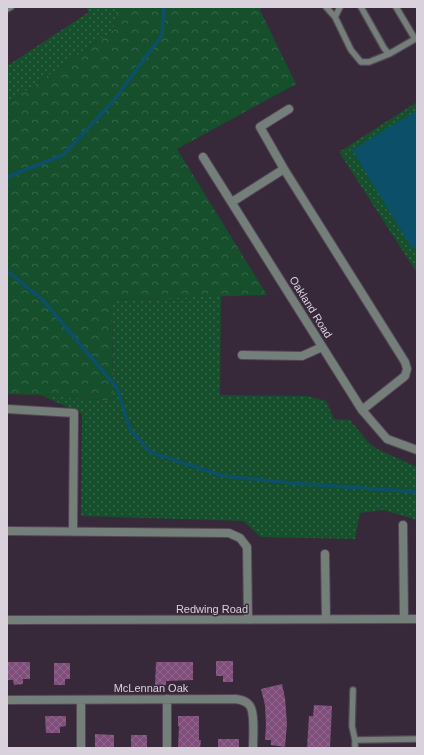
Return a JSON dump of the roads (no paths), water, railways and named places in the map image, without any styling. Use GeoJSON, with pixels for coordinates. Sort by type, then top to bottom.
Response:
{"type":"FeatureCollection","features":[{"type":"Feature","properties":{"kind":"street"},"geometry":{"type":"LineString","coordinates":[[289,109],[260,127],[284,169],[405,362],[407,369],[405,376],[362,410]]}},
{"type":"Feature","properties":{"kind":"street","name":"Oakland Road"},"geometry":{"type":"LineString","coordinates":[[203,157],[362,410],[387,439],[417,450]]}},
{"type":"Feature","properties":{"kind":"street"},"geometry":{"type":"LineString","coordinates":[[232,202],[284,169]]}},
{"type":"Feature","properties":{"kind":"street"},"geometry":{"type":"LineString","coordinates":[[242,355],[302,356],[322,347]]}},
{"type":"Feature","properties":{"kind":"street"},"geometry":{"type":"LineString","coordinates":[[7,409],[74,413],[73,532]]}},
{"type":"Feature","properties":{"kind":"street"},"geometry":{"type":"LineString","coordinates":[[403,525],[404,619]]}},
{"type":"Feature","properties":{"kind":"street"},"geometry":{"type":"LineString","coordinates":[[7,531],[229,533],[240,538],[247,547],[248,620]]}},
{"type":"Feature","properties":{"kind":"street"},"geometry":{"type":"LineString","coordinates":[[325,554],[326,619]]}},
{"type":"Feature","properties":{"kind":"street","name":"Redwing Road"},"geometry":{"type":"LineString","coordinates":[[7,620],[417,619]]}},
{"type":"Feature","properties":{"kind":"street"},"geometry":{"type":"LineString","coordinates":[[167,699],[167,748]]}},
{"type":"Feature","properties":{"kind":"street","name":"McLennan Oak"},"geometry":{"type":"LineString","coordinates":[[7,700],[236,699],[245,701],[252,708],[253,748]]}},
{"type":"Feature","properties":{"kind":"street"},"geometry":{"type":"LineString","coordinates":[[81,700],[81,748]]}},
{"type":"Feature","properties":{"kind":"lane"},"geometry":{"type":"LineString","coordinates":[[7,9],[11,7]]}},
{"type":"Feature","properties":{"kind":"lane"},"geometry":{"type":"LineString","coordinates":[[326,7],[335,17],[351,50],[361,62],[369,62],[389,54],[416,38],[396,7]]}},
{"type":"Feature","properties":{"kind":"lane"},"geometry":{"type":"LineString","coordinates":[[335,17],[340,7]]}},
{"type":"Feature","properties":{"kind":"lane"},"geometry":{"type":"LineString","coordinates":[[361,7],[384,48],[389,54]]}},
{"type":"Feature","properties":{"kind":"lane"},"geometry":{"type":"LineString","coordinates":[[353,690],[352,726],[355,748]]}},
{"type":"Feature","properties":{"kind":"lane"},"geometry":{"type":"LineString","coordinates":[[355,740],[417,739]]}},
{"type":"Feature","properties":{"kind":"water"},"geometry":{"type":"Polygon","coordinates":[[[417,110],[417,249],[411,247],[352,150],[417,110]]]}},
{"type":"Feature","properties":{"kind":"waterway"},"geometry":{"type":"LineString","coordinates":[[7,177],[63,155],[114,100],[162,35],[164,7]]}},
{"type":"Feature","properties":{"kind":"waterway"},"geometry":{"type":"LineString","coordinates":[[7,271],[42,299],[117,388],[130,429],[150,452],[223,476],[292,483],[417,492]]}}]}
